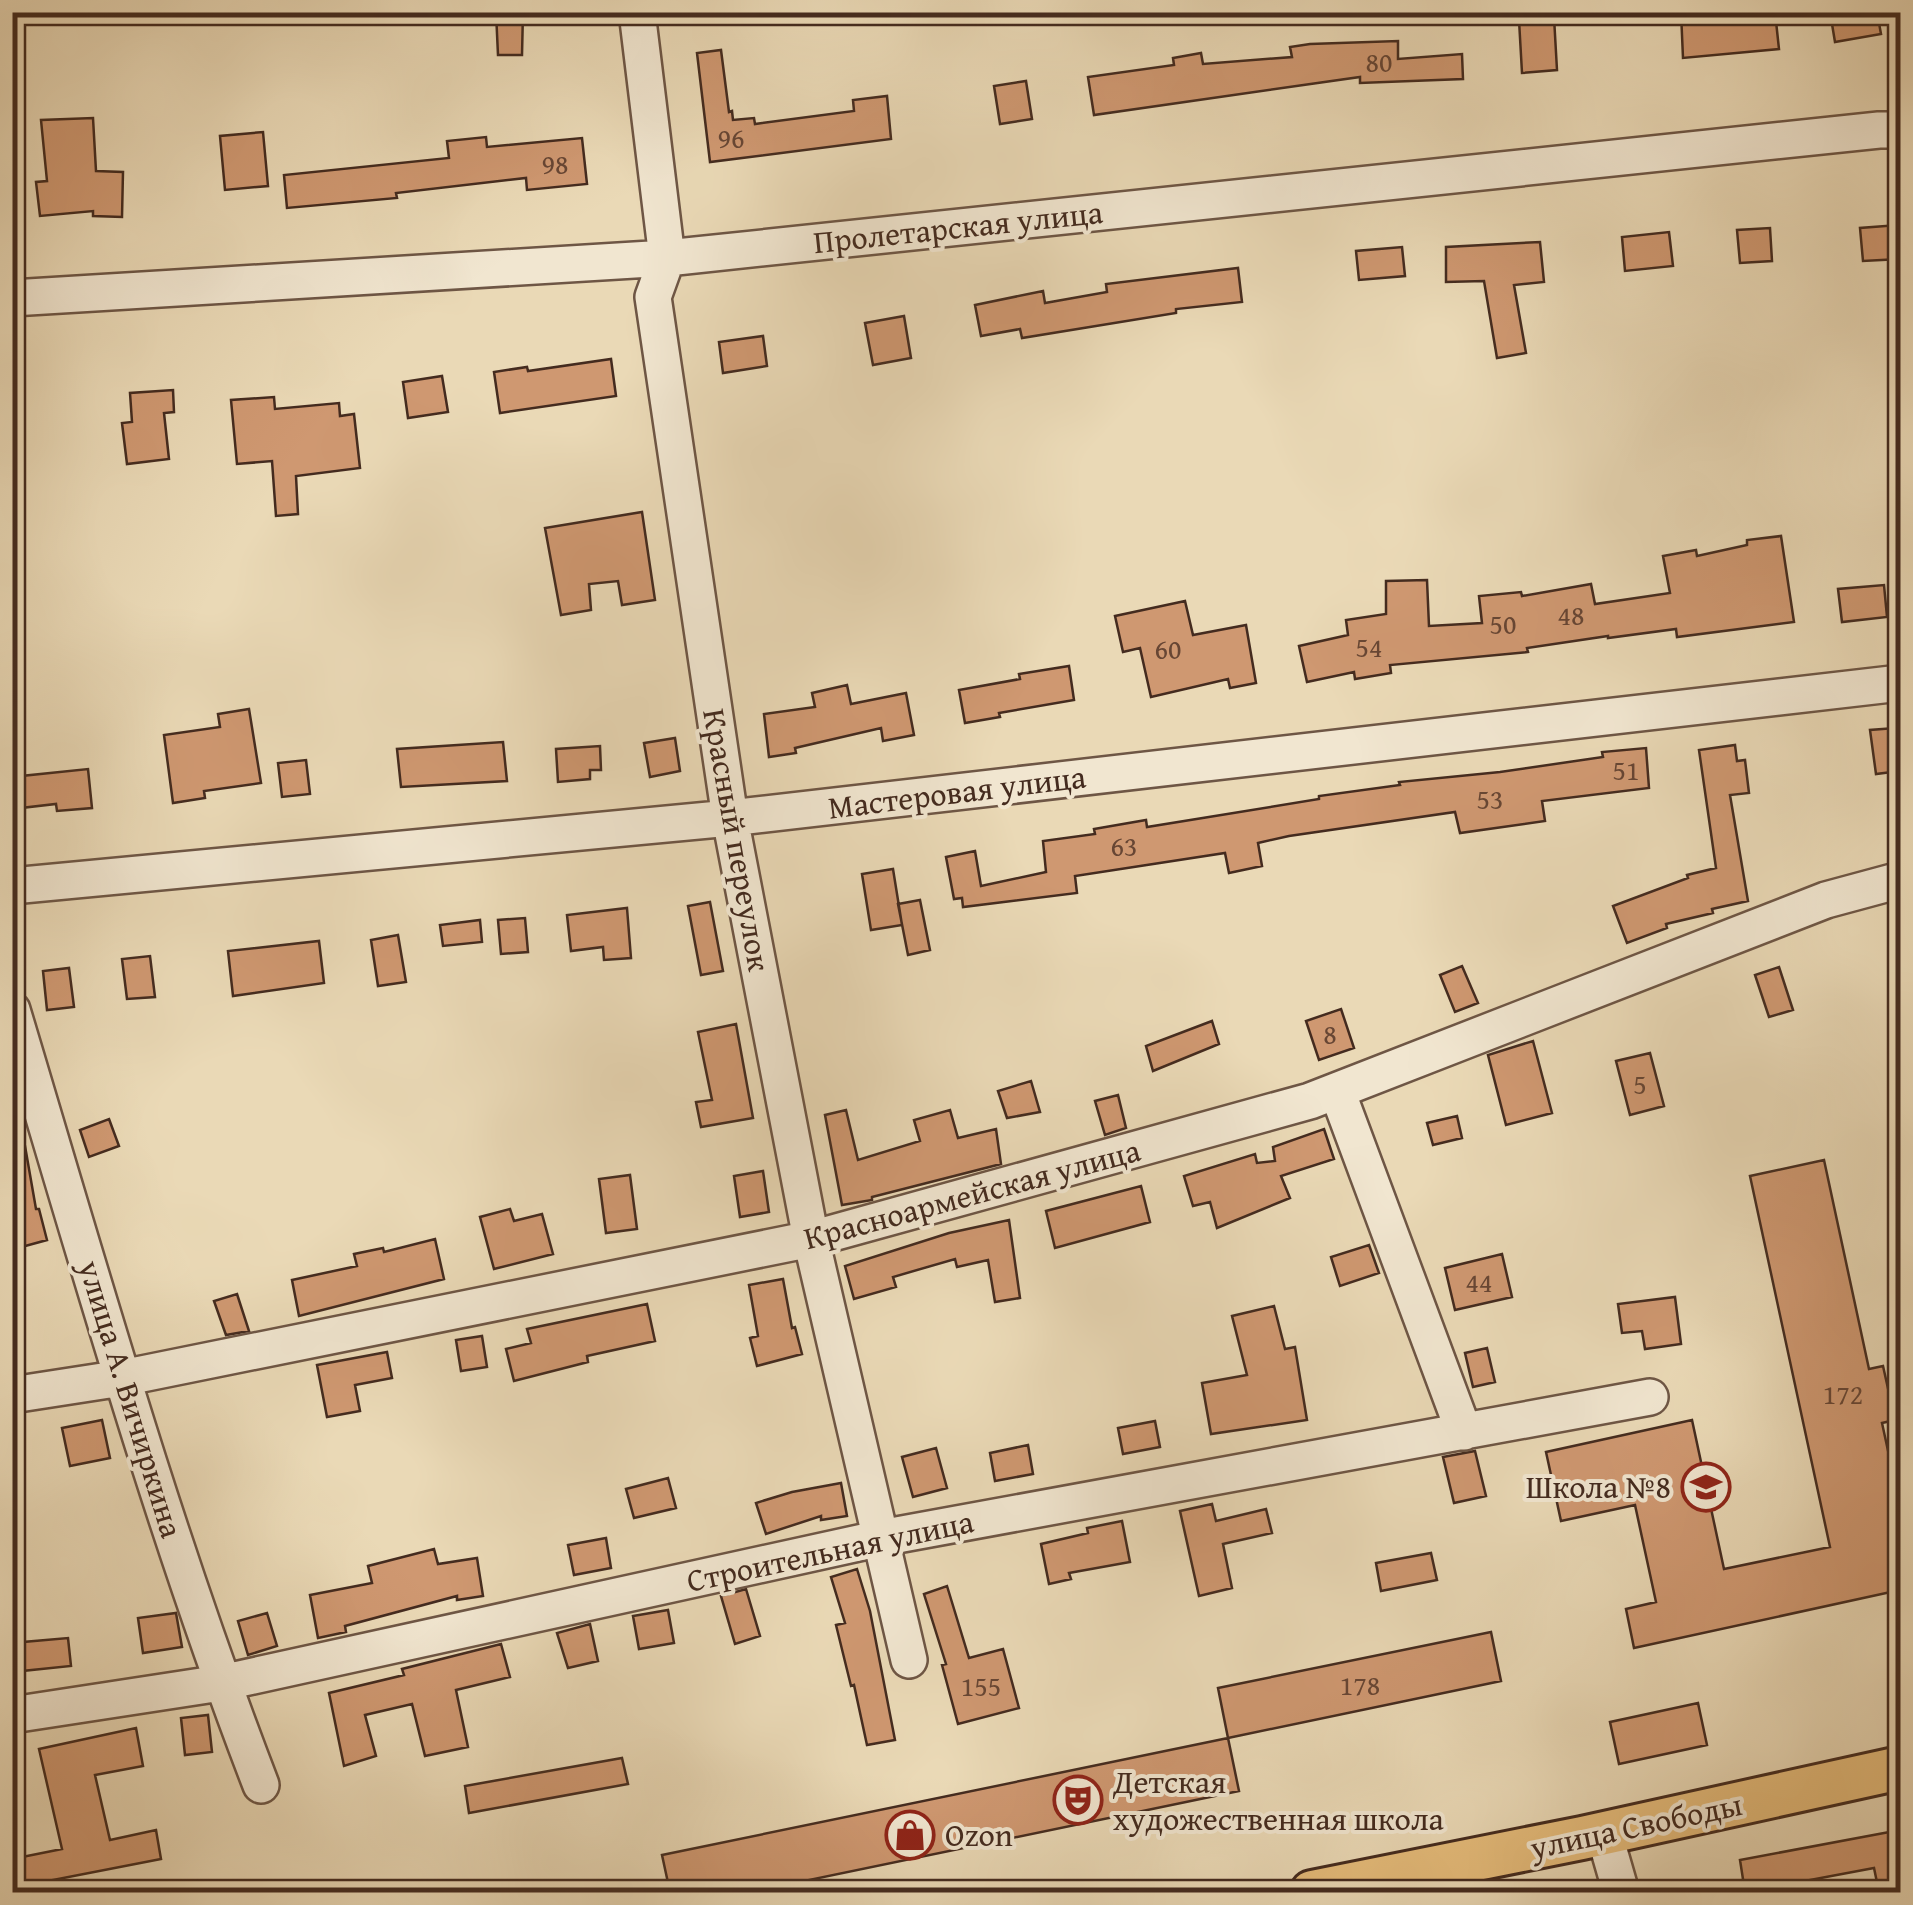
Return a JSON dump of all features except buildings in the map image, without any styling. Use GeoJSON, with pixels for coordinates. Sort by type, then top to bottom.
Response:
{"type":"FeatureCollection","features":[{"type":"Feature","properties":{"kind":"main road","name":"улица Свободы"},"geometry":{"type":"LineString","coordinates":[[1312,1892],[1900,1768]]}},
{"type":"Feature","properties":{"kind":"street","name":"Красный переулок"},"geometry":{"type":"LineString","coordinates":[[637,12],[667,258],[653,297],[730,818],[811,1240],[909,1660]]}},
{"type":"Feature","properties":{"kind":"street","name":"Пролетарская улица"},"geometry":{"type":"LineString","coordinates":[[12,298],[667,258],[1900,130]]}},
{"type":"Feature","properties":{"kind":"street","name":"Мастеровая улица"},"geometry":{"type":"LineString","coordinates":[[12,886],[730,818],[1900,682]]}},
{"type":"Feature","properties":{"kind":"street","name":"Красноармейская улица"},"geometry":{"type":"LineString","coordinates":[[12,1395],[122,1378],[811,1240],[1337,1091],[1826,900],[1900,880]]}},
{"type":"Feature","properties":{"kind":"street","name":"улица А. Вичиркина"},"geometry":{"type":"LineString","coordinates":[[12,1010],[122,1378],[221,1682],[260,1785]]}},
{"type":"Feature","properties":{"kind":"street"},"geometry":{"type":"LineString","coordinates":[[1337,1091],[1464,1432]]}},
{"type":"Feature","properties":{"kind":"street","name":"Строительная улица"},"geometry":{"type":"LineString","coordinates":[[12,1715],[221,1682],[883,1538],[1650,1397]]}},
{"type":"Feature","properties":{"kind":"street"},"geometry":{"type":"LineString","coordinates":[[1604,1833],[1621,1892]]}},
{"type":"Feature","properties":{"kind":"place","name":"Школа №8"},"geometry":{"type":"Point","coordinates":[1706,1487]}},
{"type":"Feature","properties":{"kind":"place","name":"Детская художественная школа"},"geometry":{"type":"Point","coordinates":[1078,1800]}},
{"type":"Feature","properties":{"kind":"place","name":"Ozon"},"geometry":{"type":"Point","coordinates":[910,1835]}}]}
